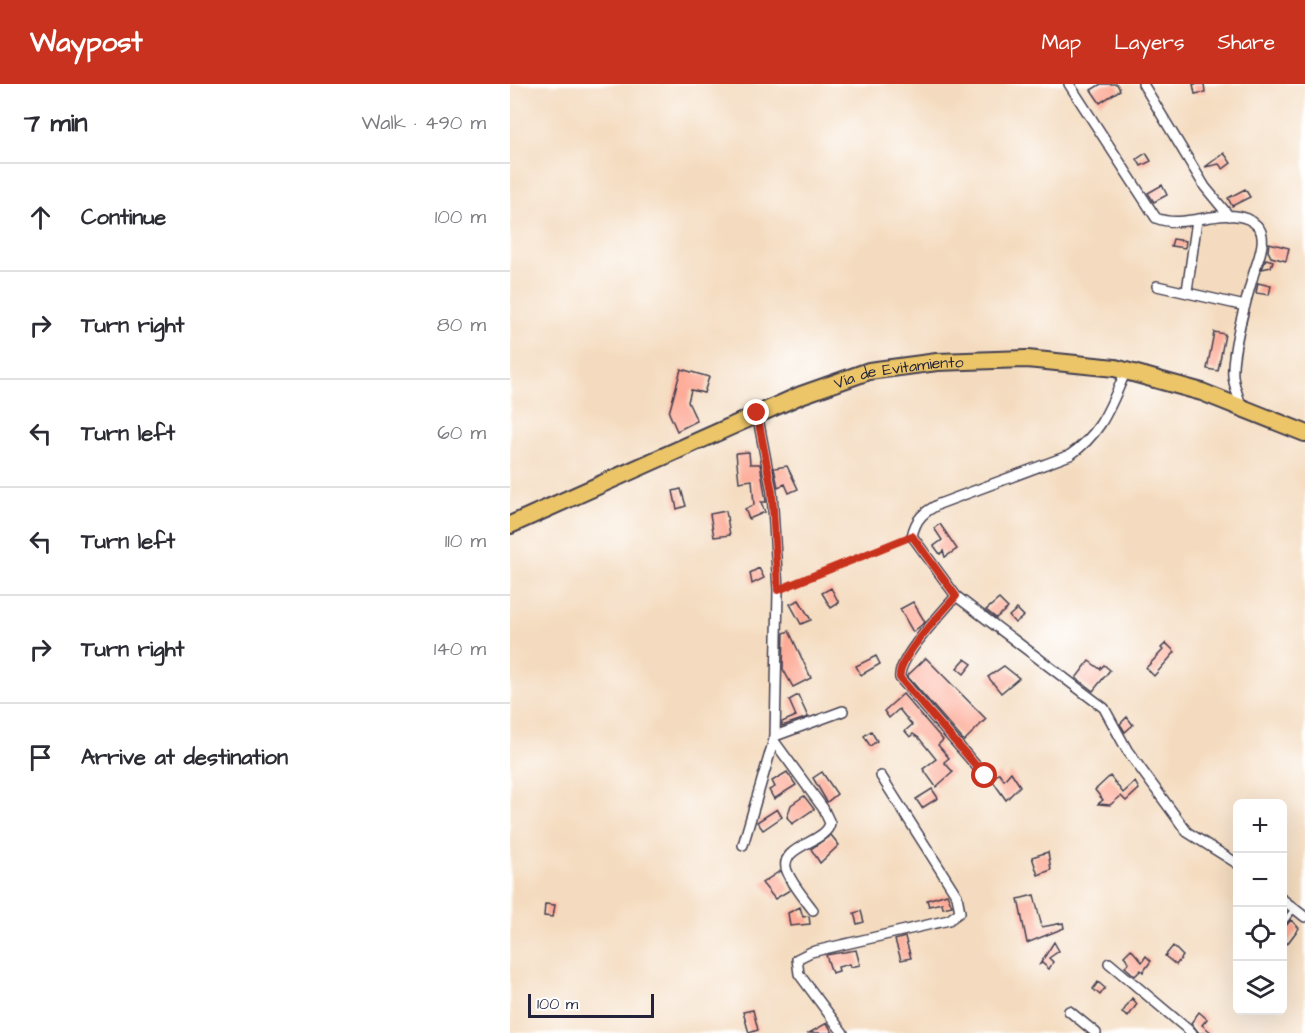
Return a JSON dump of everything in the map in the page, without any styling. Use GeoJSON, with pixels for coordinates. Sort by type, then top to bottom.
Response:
{"type":"FeatureCollection","features":[{"type":"Feature","properties":{"kind":"highway","name":"Vía de Evitamiento"},"geometry":{"type":"LineString","coordinates":[[510,525],[757,413],[869,371],[937,362],[1027,359],[1126,371],[1202,392],[1305,433]]}},
{"type":"Feature","properties":{"kind":"street"},"geometry":{"type":"LineString","coordinates":[[1143,84],[1205,187],[1229,216]]}},
{"type":"Feature","properties":{"kind":"street"},"geometry":{"type":"LineString","coordinates":[[1072,85],[1152,214],[1164,221],[1229,216],[1246,218],[1256,224],[1262,236],[1245,306],[1233,376],[1242,408]]}},
{"type":"Feature","properties":{"kind":"street"},"geometry":{"type":"LineString","coordinates":[[1187,291],[1197,220]]}},
{"type":"Feature","properties":{"kind":"street"},"geometry":{"type":"LineString","coordinates":[[1157,286],[1245,306]]}},
{"type":"Feature","properties":{"kind":"street"},"geometry":{"type":"LineString","coordinates":[[1126,371],[1103,422],[1087,442],[1070,454],[939,504],[920,516],[914,524],[912,536],[956,596],[1104,708],[1127,750],[1187,832],[1233,861]]}},
{"type":"Feature","properties":{"kind":"street"},"geometry":{"type":"LineString","coordinates":[[743,845],[774,738],[778,590],[772,492],[757,413]]}},
{"type":"Feature","properties":{"kind":"street"},"geometry":{"type":"LineString","coordinates":[[956,596],[907,656],[898,672],[900,678],[933,719],[985,776]]}},
{"type":"Feature","properties":{"kind":"street"},"geometry":{"type":"LineString","coordinates":[[774,738],[843,711]]}},
{"type":"Feature","properties":{"kind":"street"},"geometry":{"type":"LineString","coordinates":[[774,738],[823,808],[830,823],[826,832],[795,850],[786,860],[785,868],[813,910]]}},
{"type":"Feature","properties":{"kind":"street"},"geometry":{"type":"LineString","coordinates":[[843,1033],[799,974],[797,959],[811,952],[949,920],[960,912],[957,896],[881,776]]}},
{"type":"Feature","properties":{"kind":"street"},"geometry":{"type":"LineString","coordinates":[[1287,902],[1305,917]]}},
{"type":"Feature","properties":{"kind":"street"},"geometry":{"type":"LineString","coordinates":[[1109,963],[1192,1033]]}},
{"type":"Feature","properties":{"kind":"street"},"geometry":{"type":"LineString","coordinates":[[1069,1011],[1096,1033]]}},
{"type":"Feature","properties":{"kind":"lane"},"geometry":{"type":"LineString","coordinates":[[1287,918],[1295,908]]}},
{"type":"Feature","properties":{"kind":"path"},"geometry":{"type":"LineString","coordinates":[[778,590],[912,536]]}},
{"type":"Feature","properties":{"kind":"building"},"geometry":{"type":"Polygon","coordinates":[[[1101,84],[1117,84],[1120,90],[1100,103],[1091,90],[1101,84]]]}},
{"type":"Feature","properties":{"kind":"building"},"geometry":{"type":"Polygon","coordinates":[[[1193,84],[1204,84],[1205,92],[1195,94],[1193,84]]]}},
{"type":"Feature","properties":{"kind":"building"},"geometry":{"type":"Polygon","coordinates":[[[1146,153],[1151,161],[1141,166],[1137,159],[1146,153]]]}},
{"type":"Feature","properties":{"kind":"building"},"geometry":{"type":"Polygon","coordinates":[[[1224,153],[1231,163],[1223,169],[1219,164],[1205,167],[1224,153]]]}},
{"type":"Feature","properties":{"kind":"building"},"geometry":{"type":"Polygon","coordinates":[[[1162,185],[1167,195],[1154,202],[1148,193],[1162,185]]]}},
{"type":"Feature","properties":{"kind":"building"},"geometry":{"type":"Polygon","coordinates":[[[1245,189],[1250,197],[1232,206],[1228,198],[1245,189]]]}},
{"type":"Feature","properties":{"kind":"building"},"geometry":{"type":"Polygon","coordinates":[[[1173,239],[1186,241],[1185,248],[1171,246],[1173,239]]]}},
{"type":"Feature","properties":{"kind":"building"},"geometry":{"type":"Polygon","coordinates":[[[1269,243],[1289,248],[1286,261],[1271,257],[1268,251],[1269,243]]]}},
{"type":"Feature","properties":{"kind":"building"},"geometry":{"type":"Polygon","coordinates":[[[1266,259],[1273,261],[1271,267],[1262,269],[1266,259]]]}},
{"type":"Feature","properties":{"kind":"building"},"geometry":{"type":"Polygon","coordinates":[[[1258,283],[1271,286],[1269,295],[1256,293],[1258,283]]]}},
{"type":"Feature","properties":{"kind":"building"},"geometry":{"type":"Polygon","coordinates":[[[1214,332],[1225,334],[1218,371],[1207,369],[1214,332]]]}},
{"type":"Feature","properties":{"kind":"building"},"geometry":{"type":"Polygon","coordinates":[[[681,369],[709,377],[704,393],[691,390],[688,402],[697,421],[677,431],[669,413],[681,369]]]}},
{"type":"Feature","properties":{"kind":"building"},"geometry":{"type":"Polygon","coordinates":[[[749,452],[750,464],[760,464],[766,502],[761,502],[765,512],[749,519],[745,509],[754,505],[752,480],[739,482],[736,453],[749,452]]]}},
{"type":"Feature","properties":{"kind":"building"},"geometry":{"type":"Polygon","coordinates":[[[787,466],[798,489],[789,493],[785,484],[778,487],[774,468],[787,466]]]}},
{"type":"Feature","properties":{"kind":"building"},"geometry":{"type":"Polygon","coordinates":[[[681,489],[686,506],[677,509],[673,491],[681,489]]]}},
{"type":"Feature","properties":{"kind":"building"},"geometry":{"type":"Polygon","coordinates":[[[726,511],[730,535],[714,537],[710,514],[726,511]]]}},
{"type":"Feature","properties":{"kind":"building"},"geometry":{"type":"Polygon","coordinates":[[[940,524],[957,549],[945,557],[943,551],[940,554],[934,546],[942,540],[934,528],[940,524]]]}},
{"type":"Feature","properties":{"kind":"building"},"geometry":{"type":"Polygon","coordinates":[[[759,568],[764,578],[752,584],[750,573],[759,568]]]}},
{"type":"Feature","properties":{"kind":"building"},"geometry":{"type":"Polygon","coordinates":[[[831,588],[839,603],[831,608],[822,593],[831,588]]]}},
{"type":"Feature","properties":{"kind":"building"},"geometry":{"type":"Polygon","coordinates":[[[999,599],[1008,608],[996,618],[986,610],[999,599]]]}},
{"type":"Feature","properties":{"kind":"building"},"geometry":{"type":"Polygon","coordinates":[[[799,600],[811,620],[801,624],[790,604],[799,600]]]}},
{"type":"Feature","properties":{"kind":"building"},"geometry":{"type":"Polygon","coordinates":[[[913,602],[925,622],[913,632],[900,609],[913,602]]]}},
{"type":"Feature","properties":{"kind":"building"},"geometry":{"type":"Polygon","coordinates":[[[1017,609],[1024,616],[1015,623],[1009,616],[1017,609]]]}},
{"type":"Feature","properties":{"kind":"building"},"geometry":{"type":"Polygon","coordinates":[[[789,631],[811,678],[793,687],[783,669],[784,633],[789,631]]]}},
{"type":"Feature","properties":{"kind":"building"},"geometry":{"type":"Polygon","coordinates":[[[1166,643],[1175,652],[1154,676],[1146,668],[1163,650],[1161,648],[1166,643]]]}},
{"type":"Feature","properties":{"kind":"building"},"geometry":{"type":"Polygon","coordinates":[[[876,656],[880,664],[861,675],[856,666],[876,656]]]}},
{"type":"Feature","properties":{"kind":"building"},"geometry":{"type":"Polygon","coordinates":[[[926,658],[986,719],[964,741],[907,676],[926,658]]]}},
{"type":"Feature","properties":{"kind":"building"},"geometry":{"type":"Polygon","coordinates":[[[965,659],[972,664],[964,674],[957,668],[965,659]]]}},
{"type":"Feature","properties":{"kind":"building"},"geometry":{"type":"Polygon","coordinates":[[[1089,661],[1100,669],[1104,665],[1110,670],[1093,691],[1076,678],[1089,661]]]}},
{"type":"Feature","properties":{"kind":"building"},"geometry":{"type":"Polygon","coordinates":[[[1004,666],[1019,678],[1001,693],[988,677],[1004,666]]]}},
{"type":"Feature","properties":{"kind":"building"},"geometry":{"type":"Polygon","coordinates":[[[903,694],[943,740],[938,745],[949,758],[944,762],[953,772],[936,787],[923,769],[936,759],[919,738],[913,734],[910,737],[905,731],[912,725],[899,709],[889,718],[884,711],[903,694]]]}},
{"type":"Feature","properties":{"kind":"building"},"geometry":{"type":"Polygon","coordinates":[[[798,695],[808,717],[782,726],[782,722],[796,716],[789,700],[798,695]]]}},
{"type":"Feature","properties":{"kind":"building"},"geometry":{"type":"Polygon","coordinates":[[[1127,717],[1133,725],[1125,732],[1120,724],[1127,717]]]}},
{"type":"Feature","properties":{"kind":"building"},"geometry":{"type":"Polygon","coordinates":[[[871,731],[877,741],[870,746],[864,736],[871,731]]]}},
{"type":"Feature","properties":{"kind":"building"},"geometry":{"type":"Polygon","coordinates":[[[787,772],[796,785],[774,799],[769,790],[775,787],[772,781],[787,772]]]}},
{"type":"Feature","properties":{"kind":"building"},"geometry":{"type":"Polygon","coordinates":[[[822,772],[837,794],[827,802],[813,778],[822,772]]]}},
{"type":"Feature","properties":{"kind":"building"},"geometry":{"type":"Polygon","coordinates":[[[1011,772],[1020,786],[1006,800],[992,780],[999,773],[1004,780],[1011,772]]]}},
{"type":"Feature","properties":{"kind":"building"},"geometry":{"type":"Polygon","coordinates":[[[1110,776],[1123,793],[1135,782],[1139,789],[1126,801],[1121,796],[1110,805],[1098,804],[1103,800],[1095,790],[1110,776]]]}},
{"type":"Feature","properties":{"kind":"building"},"geometry":{"type":"Polygon","coordinates":[[[932,789],[938,798],[922,808],[916,799],[932,789]]]}},
{"type":"Feature","properties":{"kind":"building"},"geometry":{"type":"Polygon","coordinates":[[[804,796],[814,809],[792,824],[787,817],[791,805],[804,796]]]}},
{"type":"Feature","properties":{"kind":"building"},"geometry":{"type":"Polygon","coordinates":[[[777,809],[782,817],[763,830],[757,822],[777,809]]]}},
{"type":"Feature","properties":{"kind":"building"},"geometry":{"type":"Polygon","coordinates":[[[831,835],[839,845],[820,863],[811,849],[831,835]]]}},
{"type":"Feature","properties":{"kind":"building"},"geometry":{"type":"Polygon","coordinates":[[[1048,852],[1051,870],[1038,875],[1032,857],[1048,852]]]}},
{"type":"Feature","properties":{"kind":"building"},"geometry":{"type":"Polygon","coordinates":[[[780,871],[790,890],[775,899],[762,883],[780,871]]]}},
{"type":"Feature","properties":{"kind":"building"},"geometry":{"type":"Polygon","coordinates":[[[947,894],[952,906],[943,908],[942,903],[929,906],[927,900],[947,894]]]}},
{"type":"Feature","properties":{"kind":"building"},"geometry":{"type":"Polygon","coordinates":[[[1034,895],[1042,927],[1063,923],[1064,928],[1027,943],[1018,899],[1034,895]]]}},
{"type":"Feature","properties":{"kind":"building"},"geometry":{"type":"Polygon","coordinates":[[[545,904],[555,905],[553,917],[544,916],[545,904]]]}},
{"type":"Feature","properties":{"kind":"building"},"geometry":{"type":"Polygon","coordinates":[[[800,907],[803,917],[809,916],[810,924],[790,926],[788,913],[800,907]]]}},
{"type":"Feature","properties":{"kind":"building"},"geometry":{"type":"Polygon","coordinates":[[[861,911],[864,922],[857,924],[854,913],[861,911]]]}},
{"type":"Feature","properties":{"kind":"building"},"geometry":{"type":"Polygon","coordinates":[[[1291,920],[1299,928],[1287,944],[1287,924],[1291,920]]]}},
{"type":"Feature","properties":{"kind":"building"},"geometry":{"type":"Polygon","coordinates":[[[905,937],[911,958],[901,960],[895,940],[905,937]]]}},
{"type":"Feature","properties":{"kind":"building"},"geometry":{"type":"Polygon","coordinates":[[[1054,942],[1059,951],[1049,958],[1053,962],[1049,969],[1042,963],[1040,964],[1054,942]]]}},
{"type":"Feature","properties":{"kind":"building"},"geometry":{"type":"Polygon","coordinates":[[[1173,946],[1183,956],[1176,965],[1165,956],[1173,946]]]}},
{"type":"Feature","properties":{"kind":"building"},"geometry":{"type":"Polygon","coordinates":[[[1131,949],[1142,962],[1146,956],[1151,961],[1143,972],[1141,970],[1135,976],[1125,967],[1129,962],[1124,956],[1131,949]]]}},
{"type":"Feature","properties":{"kind":"building"},"geometry":{"type":"Polygon","coordinates":[[[856,950],[860,965],[851,967],[850,964],[838,967],[839,971],[832,973],[826,955],[856,950]]]}},
{"type":"Feature","properties":{"kind":"building"},"geometry":{"type":"Polygon","coordinates":[[[1098,982],[1105,988],[1100,995],[1093,989],[1098,982]]]}},
{"type":"Feature","properties":{"kind":"building"},"geometry":{"type":"Polygon","coordinates":[[[1132,998],[1137,1004],[1128,1017],[1122,1013],[1132,998]]]}},
{"type":"Feature","properties":{"kind":"building"},"geometry":{"type":"Polygon","coordinates":[[[753,1010],[758,1030],[749,1033],[743,1012],[753,1010]]]}},
{"type":"Feature","properties":{"kind":"building"},"geometry":{"type":"Polygon","coordinates":[[[1199,1012],[1207,1019],[1202,1025],[1212,1033],[1199,1033],[1191,1023],[1199,1012]]]}},
{"type":"Feature","properties":{"kind":"building"},"geometry":{"type":"Polygon","coordinates":[[[827,1023],[833,1033],[809,1033],[827,1023]]]}},
{"type":"Feature","properties":{"kind":"route"},"geometry":{"type":"LineString","coordinates":[[757,413],[772,492],[778,590],[912,536],[956,596],[907,656],[898,672],[900,678],[933,719],[985,776]]}}]}
